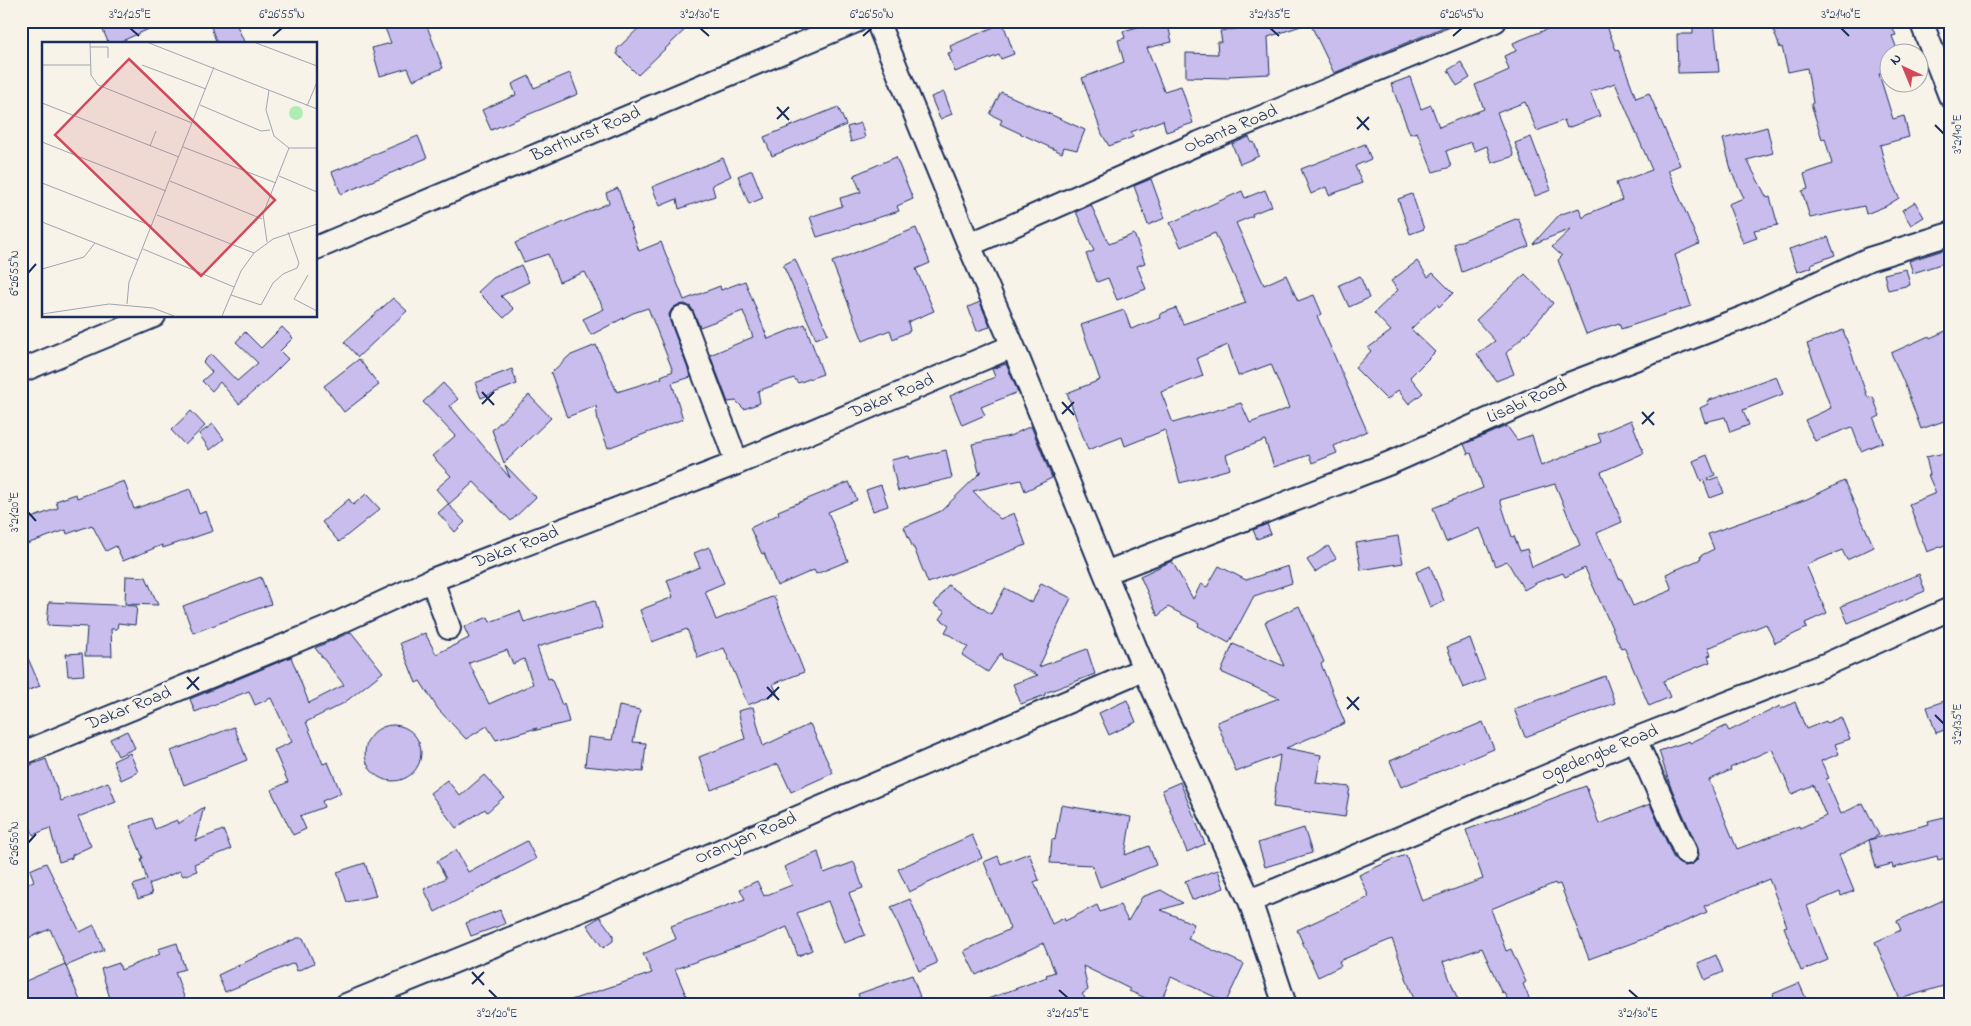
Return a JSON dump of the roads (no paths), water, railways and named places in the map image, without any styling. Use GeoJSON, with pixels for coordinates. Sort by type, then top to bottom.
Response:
{"type":"FeatureCollection","features":[{"type":"Feature","properties":{"kind":"street","name":"Barthurst Road"},"geometry":{"type":"LineString","coordinates":[[318,247],[856,21]]}},
{"type":"Feature","properties":{"kind":"street"},"geometry":{"type":"LineString","coordinates":[[877,21],[969,245],[1013,346],[1144,669],[1250,901],[1285,1005]]}},
{"type":"Feature","properties":{"kind":"street","name":"Obanta Road"},"geometry":{"type":"LineString","coordinates":[[969,245],[1199,143],[1496,21]]}},
{"type":"Feature","properties":{"kind":"street"},"geometry":{"type":"LineString","coordinates":[[1921,21],[1950,96]]}},
{"type":"Feature","properties":{"kind":"street","name":"Lisabi Road"},"geometry":{"type":"LineString","coordinates":[[1105,573],[1390,463],[1564,386],[1745,317],[1869,260],[1950,234]]}},
{"type":"Feature","properties":{"kind":"street"},"geometry":{"type":"LineString","coordinates":[[21,371],[149,318]]}},
{"type":"Feature","properties":{"kind":"street"},"geometry":{"type":"LineString","coordinates":[[682,318],[737,463]]}},
{"type":"Feature","properties":{"kind":"street","name":"Dakar Road"},"geometry":{"type":"LineString","coordinates":[[21,754],[326,628],[432,580],[737,463],[1013,346]]}},
{"type":"Feature","properties":{"kind":"street"},"geometry":{"type":"LineString","coordinates":[[432,580],[449,628]]}},
{"type":"Feature","properties":{"kind":"street","name":"Ogedengbe Road"},"geometry":{"type":"LineString","coordinates":[[1250,901],[1635,739],[1825,665],[1950,609]]}},
{"type":"Feature","properties":{"kind":"street","name":"Oranyan Road"},"geometry":{"type":"LineString","coordinates":[[346,1005],[594,905],[1144,669]]}},
{"type":"Feature","properties":{"kind":"street"},"geometry":{"type":"LineString","coordinates":[[1635,739],[1686,853]]}}]}
